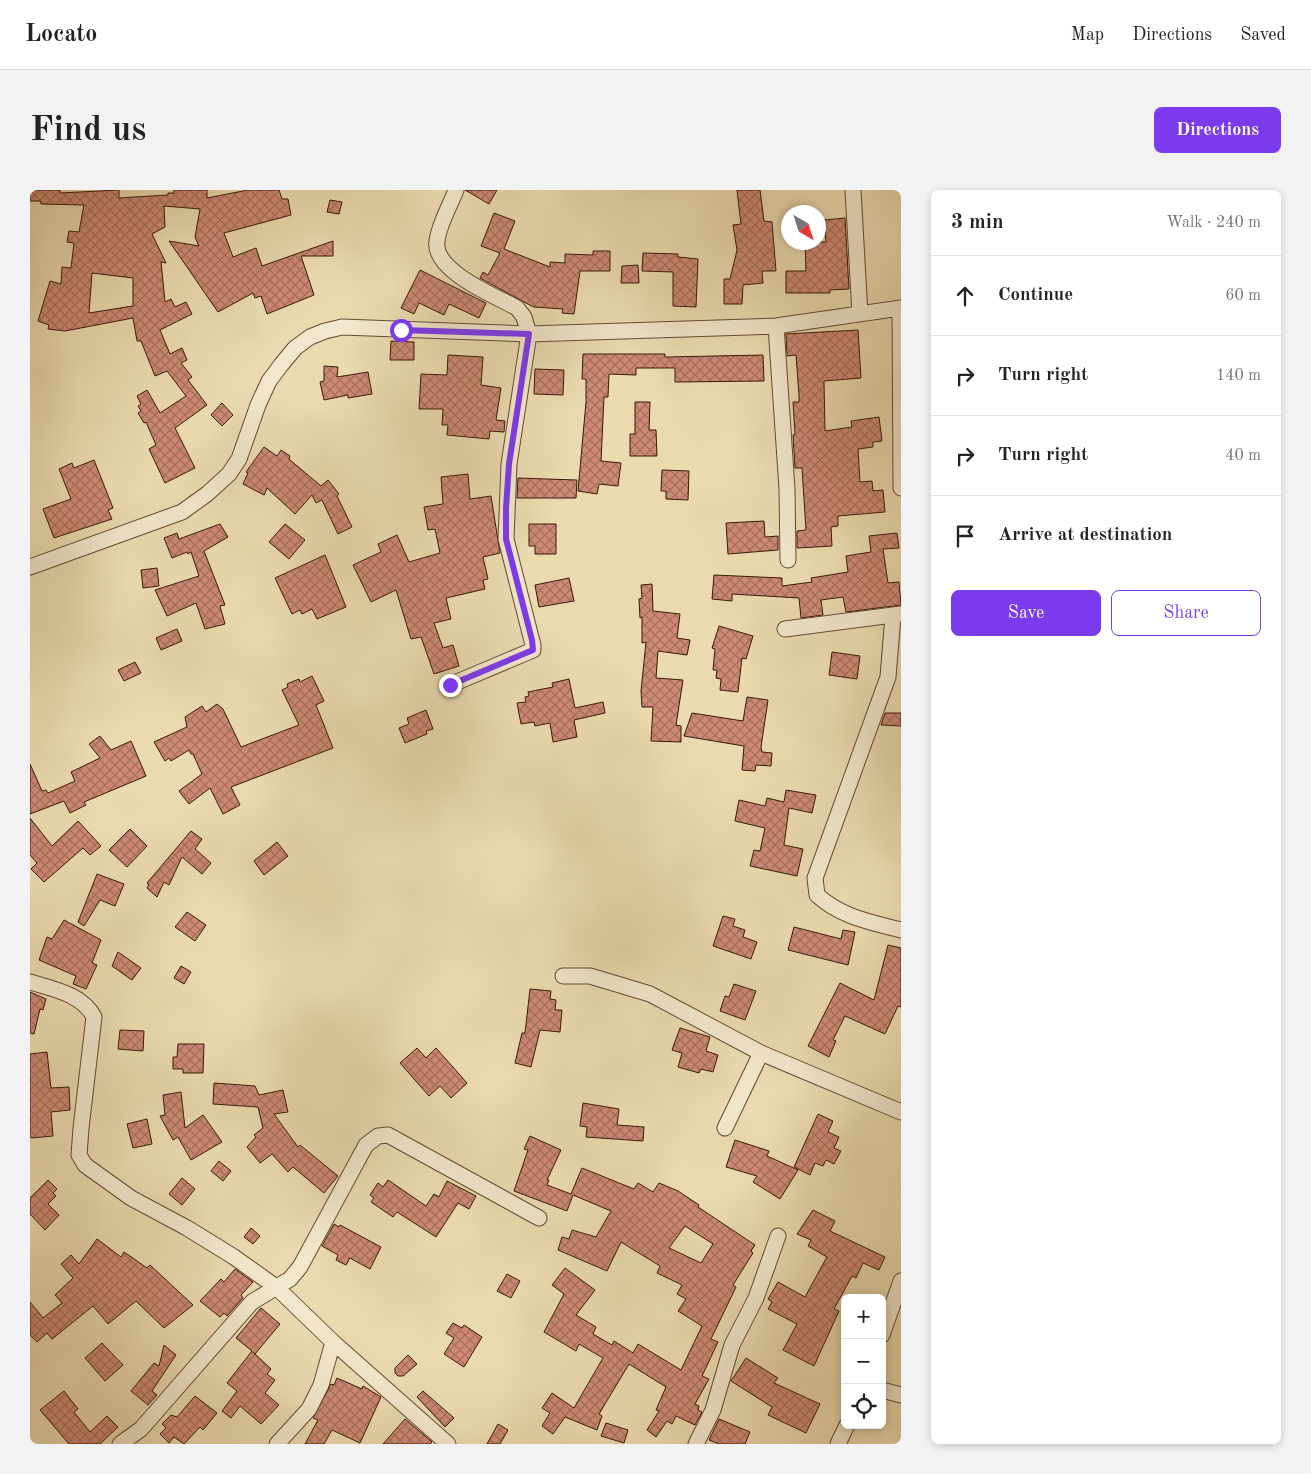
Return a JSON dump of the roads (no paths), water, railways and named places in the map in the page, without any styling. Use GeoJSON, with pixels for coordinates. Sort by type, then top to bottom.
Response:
{"type":"FeatureCollection","features":[{"type":"Feature","properties":{"kind":"street"},"geometry":{"type":"LineString","coordinates":[[450,685],[533,650],[506,539],[509,464],[529,334],[524,317],[517,308],[450,270],[440,255],[437,240],[456,190]]}},
{"type":"Feature","properties":{"kind":"street"},"geometry":{"type":"LineString","coordinates":[[853,190],[860,314]]}},
{"type":"Feature","properties":{"kind":"street"},"geometry":{"type":"LineString","coordinates":[[30,567],[182,512],[207,494],[229,474],[239,459],[269,381],[295,348],[310,337],[342,327],[529,334],[776,326],[900,308],[901,488]]}},
{"type":"Feature","properties":{"kind":"street"},"geometry":{"type":"LineString","coordinates":[[776,326],[787,489],[788,560]]}},
{"type":"Feature","properties":{"kind":"street"},"geometry":{"type":"LineString","coordinates":[[785,629],[897,615],[888,677],[815,878],[817,894],[834,909],[856,919],[901,930]]}},
{"type":"Feature","properties":{"kind":"street"},"geometry":{"type":"LineString","coordinates":[[563,976],[590,976],[650,994],[761,1053],[901,1112]]}},
{"type":"Feature","properties":{"kind":"street"},"geometry":{"type":"LineString","coordinates":[[30,982],[78,998],[90,1008],[94,1017],[79,1155],[85,1165],[131,1198],[187,1228],[234,1257],[276,1287],[333,1342],[448,1444]]}},
{"type":"Feature","properties":{"kind":"street"},"geometry":{"type":"LineString","coordinates":[[725,1128],[761,1053]]}},
{"type":"Feature","properties":{"kind":"street"},"geometry":{"type":"LineString","coordinates":[[120,1444],[141,1429],[252,1302],[290,1279],[300,1267],[366,1145],[378,1136],[388,1135],[540,1218]]}},
{"type":"Feature","properties":{"kind":"street"},"geometry":{"type":"LineString","coordinates":[[696,1444],[713,1410],[732,1345],[756,1298],[778,1236]]}},
{"type":"Feature","properties":{"kind":"street"},"geometry":{"type":"LineString","coordinates":[[886,1324],[901,1281]]}},
{"type":"Feature","properties":{"kind":"street"},"geometry":{"type":"LineString","coordinates":[[277,1444],[309,1408],[317,1393],[333,1342]]}},
{"type":"Feature","properties":{"kind":"street"},"geometry":{"type":"LineString","coordinates":[[886,1391],[901,1395]]}},
{"type":"Feature","properties":{"kind":"street"},"geometry":{"type":"LineString","coordinates":[[838,1444],[845,1429]]}}]}
